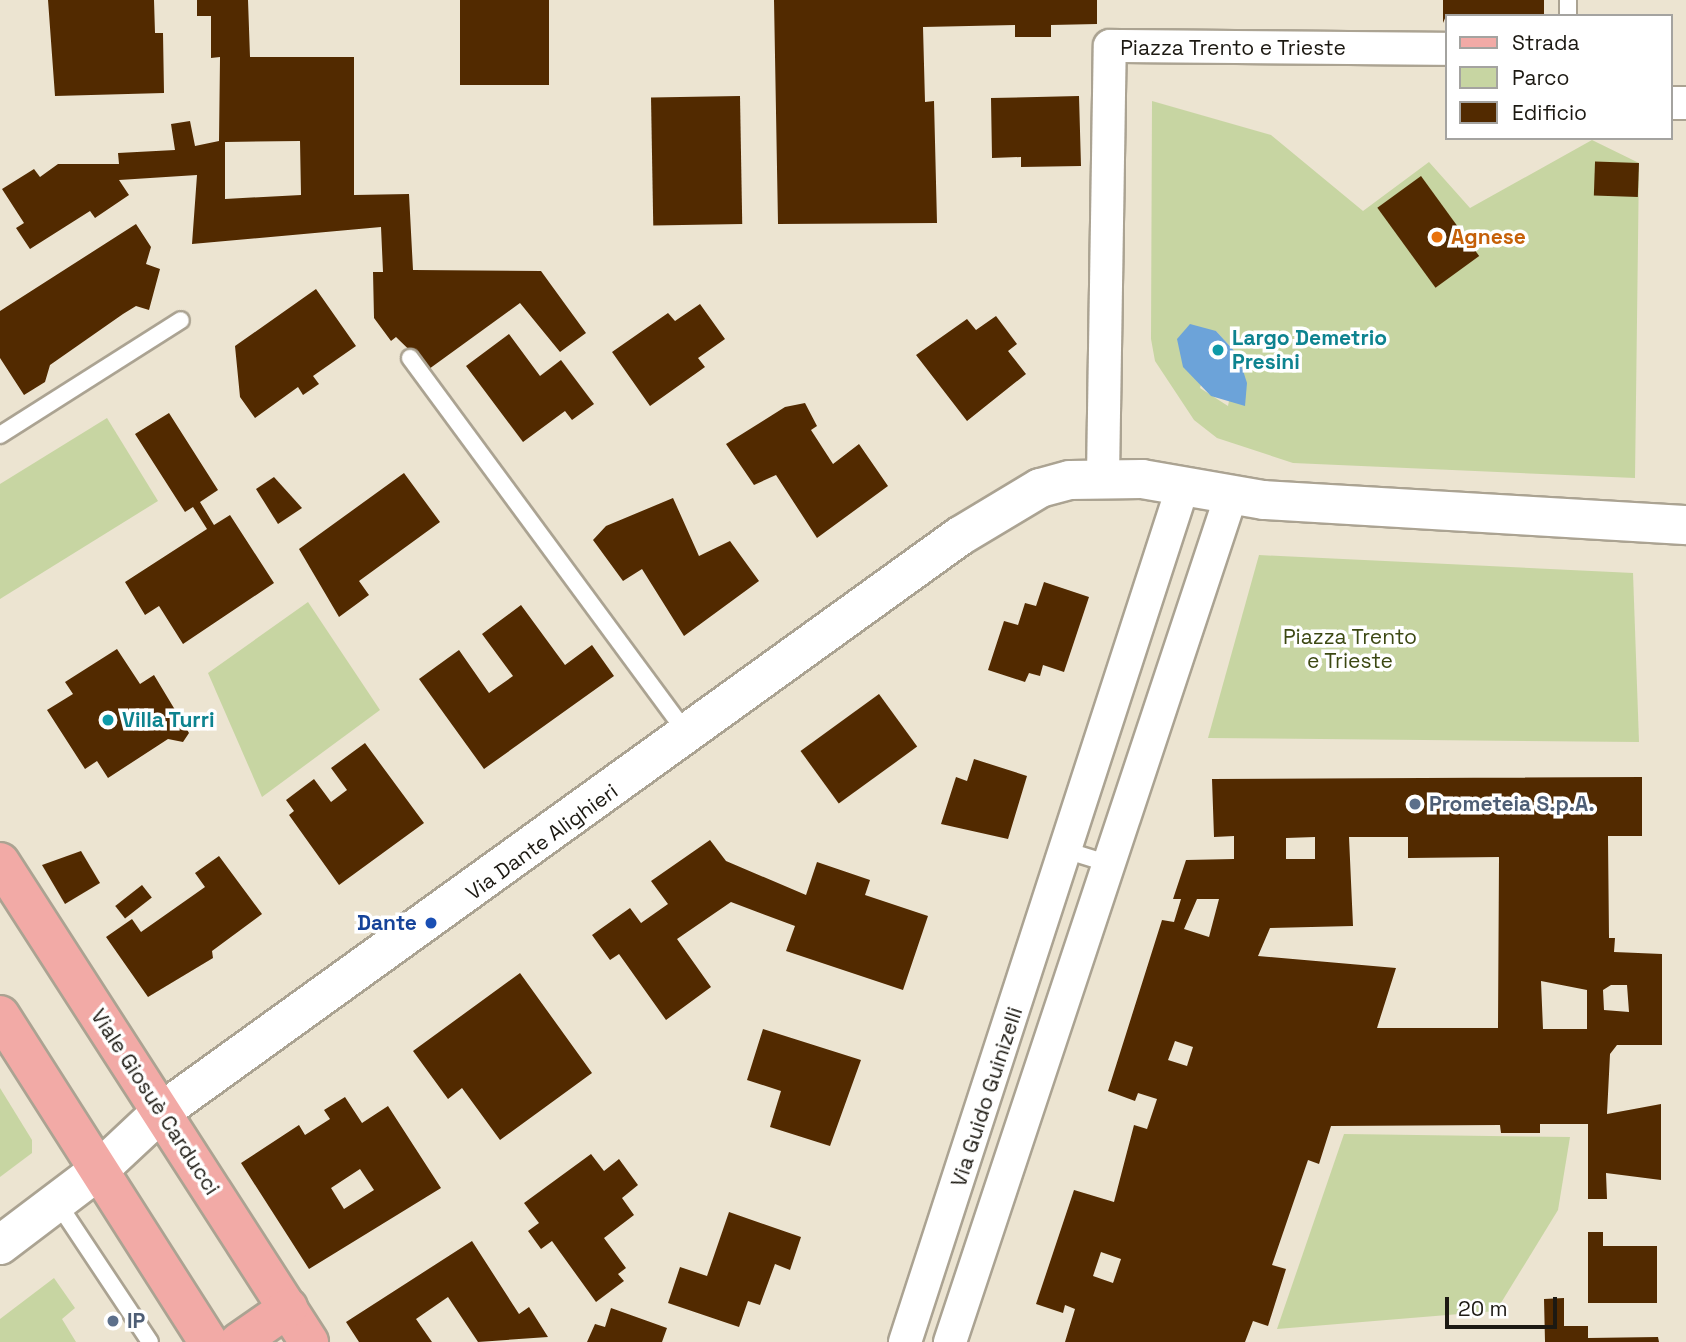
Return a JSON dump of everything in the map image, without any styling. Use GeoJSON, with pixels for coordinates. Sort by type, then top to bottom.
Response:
{"type":"FeatureCollection","features":[{"type":"Feature","properties":{"kind":"main road","name":"Viale Giosuè Carducci"},"geometry":{"type":"LineString","coordinates":[[0,862],[309,1342]]}},
{"type":"Feature","properties":{"kind":"main road"},"geometry":{"type":"LineString","coordinates":[[0,1015],[208,1342]]}},
{"type":"Feature","properties":{"kind":"main road"},"geometry":{"type":"LineString","coordinates":[[239,1342],[288,1308]]}},
{"type":"Feature","properties":{"kind":"street","name":"Piazza Trento e Trieste"},"geometry":{"type":"LineString","coordinates":[[1103,477],[1110,46],[1444,48]]}},
{"type":"Feature","properties":{"kind":"street"},"geometry":{"type":"LineString","coordinates":[[1103,477],[1183,486],[1231,496],[1686,525]]}},
{"type":"Feature","properties":{"kind":"street","name":"Via Dante Alighieri"},"geometry":{"type":"LineString","coordinates":[[0,1245],[99,1170],[161,1112],[1006,504],[1041,488],[1103,477]]}},
{"type":"Feature","properties":{"kind":"street","name":"Via Guido Guinizelli"},"geometry":{"type":"LineString","coordinates":[[905,1342],[1068,851],[1183,486]]}},
{"type":"Feature","properties":{"kind":"street","name":"Via Guido Guinizelli"},"geometry":{"type":"LineString","coordinates":[[950,1342],[1231,496]]}},
{"type":"Feature","properties":{"kind":"lane"},"geometry":{"type":"LineString","coordinates":[[0,435],[181,320]]}},
{"type":"Feature","properties":{"kind":"lane"},"geometry":{"type":"LineString","coordinates":[[410,358],[688,735]]}},
{"type":"Feature","properties":{"kind":"lane"},"geometry":{"type":"LineString","coordinates":[[1068,851],[1110,864]]}},
{"type":"Feature","properties":{"kind":"lane"},"geometry":{"type":"LineString","coordinates":[[57,1202],[150,1342]]}},
{"type":"Feature","properties":{"kind":"green space"},"geometry":{"type":"Polygon","coordinates":[[[1152,101],[1271,135],[1363,211],[1429,162],[1470,208],[1592,140],[1639,163],[1635,478],[1293,463],[1217,438],[1194,420],[1155,361],[1151,339],[1152,101]],[[1216,331],[1200,388],[1228,406],[1238,355],[1216,331]]]}},
{"type":"Feature","properties":{"kind":"green space"},"geometry":{"type":"Polygon","coordinates":[[[107,418],[158,501],[0,599],[0,484],[107,418]]]}},
{"type":"Feature","properties":{"kind":"green space","name":"Piazza Trento e Trieste"},"geometry":{"type":"Polygon","coordinates":[[[1259,555],[1633,573],[1639,742],[1208,738],[1259,555]]]}},
{"type":"Feature","properties":{"kind":"green space"},"geometry":{"type":"Polygon","coordinates":[[[308,602],[380,710],[262,797],[208,673],[308,602]]]}},
{"type":"Feature","properties":{"kind":"green space"},"geometry":{"type":"Polygon","coordinates":[[[0,1088],[32,1140],[32,1153],[0,1177],[0,1088]]]}},
{"type":"Feature","properties":{"kind":"green space"},"geometry":{"type":"Polygon","coordinates":[[[1344,1134],[1570,1137],[1558,1210],[1496,1311],[1277,1329],[1344,1134]]]}},
{"type":"Feature","properties":{"kind":"green space"},"geometry":{"type":"Polygon","coordinates":[[[54,1278],[75,1308],[62,1319],[76,1342],[0,1342],[0,1319],[54,1278]]]}},
{"type":"Feature","properties":{"kind":"water"},"geometry":{"type":"Polygon","coordinates":[[[1190,324],[1216,331],[1238,355],[1247,383],[1245,406],[1211,396],[1183,367],[1177,339],[1190,324]]]}},
{"type":"Feature","properties":{"kind":"building"},"geometry":{"type":"Polygon","coordinates":[[[48,0],[154,0],[155,33],[163,33],[164,93],[55,96],[48,0]]]}},
{"type":"Feature","properties":{"kind":"building"},"geometry":{"type":"Polygon","coordinates":[[[197,0],[248,0],[250,57],[354,57],[354,195],[409,194],[413,270],[541,271],[586,333],[560,352],[520,303],[429,369],[396,337],[391,341],[374,318],[373,272],[383,272],[381,227],[192,244],[197,175],[119,180],[129,195],[95,218],[90,211],[30,249],[16,228],[24,223],[2,189],[34,169],[40,177],[58,164],[119,164],[118,153],[175,150],[171,124],[190,121],[195,146],[219,141],[220,57],[211,58],[211,16],[197,16],[197,0]],[[300,141],[225,142],[225,199],[301,195],[300,141]]]}},
{"type":"Feature","properties":{"kind":"building"},"geometry":{"type":"Polygon","coordinates":[[[460,0],[549,0],[549,85],[460,85],[460,0]]]}},
{"type":"Feature","properties":{"kind":"building"},"geometry":{"type":"Polygon","coordinates":[[[774,0],[1097,0],[1097,24],[1051,25],[1051,37],[1015,37],[1015,25],[923,27],[925,102],[934,101],[937,223],[778,224],[774,0]]]}},
{"type":"Feature","properties":{"kind":"building"},"geometry":{"type":"Polygon","coordinates":[[[1443,0],[1544,0],[1544,14],[1444,14],[1443,23],[1443,0]]]}},
{"type":"Feature","properties":{"kind":"building"},"geometry":{"type":"Polygon","coordinates":[[[740,96],[742,224],[653,226],[651,98],[740,96]]]}},
{"type":"Feature","properties":{"kind":"building"},"geometry":{"type":"Polygon","coordinates":[[[1079,96],[1081,166],[1021,167],[1021,157],[992,158],[991,98],[1079,96]]]}},
{"type":"Feature","properties":{"kind":"building"},"geometry":{"type":"Polygon","coordinates":[[[1595,161],[1639,163],[1638,197],[1594,195],[1595,161]]]}},
{"type":"Feature","properties":{"kind":"building"},"geometry":{"type":"Polygon","coordinates":[[[1421,176],[1479,256],[1436,288],[1377,208],[1421,176]]]}},
{"type":"Feature","properties":{"kind":"building"},"geometry":{"type":"Polygon","coordinates":[[[136,224],[151,247],[146,264],[160,269],[149,310],[136,306],[123,314],[50,365],[45,382],[24,395],[0,358],[0,311],[136,224]]]}},
{"type":"Feature","properties":{"kind":"building"},"geometry":{"type":"Polygon","coordinates":[[[316,289],[356,346],[313,376],[319,384],[303,395],[298,387],[255,418],[240,397],[235,346],[316,289]]]}},
{"type":"Feature","properties":{"kind":"building"},"geometry":{"type":"Polygon","coordinates":[[[700,304],[725,339],[698,358],[705,367],[650,406],[612,352],[668,313],[675,321],[700,304]]]}},
{"type":"Feature","properties":{"kind":"building"},"geometry":{"type":"Polygon","coordinates":[[[996,316],[1017,344],[1008,351],[1026,374],[967,421],[916,355],[967,319],[976,330],[996,316]]]}},
{"type":"Feature","properties":{"kind":"building"},"geometry":{"type":"Polygon","coordinates":[[[509,334],[540,376],[561,360],[594,404],[572,420],[565,411],[523,442],[466,366],[509,334]]]}},
{"type":"Feature","properties":{"kind":"building"},"geometry":{"type":"Polygon","coordinates":[[[805,403],[817,426],[811,430],[833,464],[859,444],[888,486],[817,538],[776,475],[754,485],[726,444],[785,407],[805,403]]]}},
{"type":"Feature","properties":{"kind":"building"},"geometry":{"type":"Polygon","coordinates":[[[169,413],[218,490],[200,502],[214,525],[230,515],[274,583],[183,644],[159,606],[145,615],[125,582],[207,529],[193,507],[185,512],[135,434],[169,413]]]}},
{"type":"Feature","properties":{"kind":"building"},"geometry":{"type":"Polygon","coordinates":[[[404,473],[440,522],[359,581],[369,595],[339,617],[299,549],[404,473]]]}},
{"type":"Feature","properties":{"kind":"building"},"geometry":{"type":"Polygon","coordinates":[[[274,477],[302,508],[278,524],[256,489],[274,477]]]}},
{"type":"Feature","properties":{"kind":"building"},"geometry":{"type":"Polygon","coordinates":[[[673,498],[699,556],[730,541],[759,581],[684,636],[642,569],[623,581],[593,540],[606,526],[673,498]]]}},
{"type":"Feature","properties":{"kind":"building"},"geometry":{"type":"Polygon","coordinates":[[[1044,582],[1089,597],[1064,672],[1043,665],[1040,676],[1029,673],[1025,682],[988,670],[1004,621],[1018,625],[1025,603],[1036,606],[1044,582]]]}},
{"type":"Feature","properties":{"kind":"building"},"geometry":{"type":"Polygon","coordinates":[[[521,605],[565,665],[592,645],[614,676],[484,769],[419,679],[459,650],[489,693],[513,676],[482,634],[521,605]]]}},
{"type":"Feature","properties":{"kind":"building","name":"Villa Turri"},"geometry":{"type":"Polygon","coordinates":[[[117,649],[140,684],[154,675],[189,733],[183,742],[168,739],[108,778],[97,761],[85,769],[47,710],[73,694],[65,682],[117,649]]]}},
{"type":"Feature","properties":{"kind":"building"},"geometry":{"type":"Polygon","coordinates":[[[879,694],[917,747],[839,804],[801,751],[879,694]]]}},
{"type":"Feature","properties":{"kind":"building"},"geometry":{"type":"Polygon","coordinates":[[[365,743],[424,823],[339,885],[289,815],[294,811],[286,800],[314,779],[331,802],[347,790],[331,768],[365,743]]]}},
{"type":"Feature","properties":{"kind":"building"},"geometry":{"type":"Polygon","coordinates":[[[974,759],[1027,776],[1008,839],[941,824],[956,777],[967,781],[974,759]]]}},
{"type":"Feature","properties":{"kind":"building"},"geometry":{"type":"Polygon","coordinates":[[[1642,777],[1642,836],[1608,836],[1609,938],[1615,938],[1614,952],[1662,954],[1662,1045],[1617,1045],[1610,1054],[1607,1114],[1661,1104],[1661,1180],[1606,1173],[1607,1199],[1588,1199],[1588,1124],[1540,1124],[1540,1133],[1501,1133],[1500,1125],[1331,1126],[1319,1164],[1308,1160],[1272,1265],[1286,1269],[1268,1326],[1253,1321],[1245,1342],[1065,1342],[1075,1309],[1065,1305],[1063,1313],[1036,1304],[1074,1190],[1114,1202],[1134,1125],[1147,1129],[1157,1099],[1138,1093],[1135,1101],[1108,1091],[1162,920],[1174,922],[1181,899],[1173,899],[1186,860],[1234,859],[1234,836],[1214,837],[1212,779],[1642,777]],[[1315,837],[1286,838],[1286,859],[1315,859],[1315,837]],[[1349,837],[1353,926],[1270,928],[1258,956],[1396,968],[1377,1028],[1498,1028],[1499,857],[1408,858],[1408,837],[1349,837]],[[1197,899],[1184,929],[1209,937],[1219,899],[1197,899]],[[1541,981],[1543,1029],[1587,1029],[1587,990],[1541,981]],[[1611,985],[1603,990],[1604,1010],[1629,1012],[1627,985],[1611,985]],[[1175,1041],[1168,1060],[1187,1066],[1193,1047],[1175,1041]],[[1101,1252],[1093,1276],[1113,1283],[1121,1259],[1101,1252]]]}},
{"type":"Feature","properties":{"kind":"building"},"geometry":{"type":"Polygon","coordinates":[[[710,840],[726,861],[806,895],[817,862],[870,880],[865,895],[928,916],[903,990],[786,951],[795,926],[731,902],[677,939],[711,987],[666,1020],[619,954],[610,960],[592,935],[630,908],[641,923],[668,904],[651,881],[710,840]]]}},
{"type":"Feature","properties":{"kind":"building"},"geometry":{"type":"Polygon","coordinates":[[[81,851],[100,883],[65,904],[42,865],[81,851]]]}},
{"type":"Feature","properties":{"kind":"building"},"geometry":{"type":"Polygon","coordinates":[[[219,856],[262,914],[212,951],[213,958],[148,997],[106,937],[132,919],[141,932],[205,887],[195,873],[219,856]]]}},
{"type":"Feature","properties":{"kind":"building"},"geometry":{"type":"Polygon","coordinates":[[[142,885],[152,898],[125,919],[115,906],[142,885]]]}},
{"type":"Feature","properties":{"kind":"building"},"geometry":{"type":"Polygon","coordinates":[[[520,973],[592,1073],[500,1140],[462,1088],[448,1099],[413,1051],[520,973]]]}},
{"type":"Feature","properties":{"kind":"building"},"geometry":{"type":"Polygon","coordinates":[[[763,1029],[861,1060],[830,1146],[770,1127],[781,1091],[747,1080],[763,1029]]]}},
{"type":"Feature","properties":{"kind":"building"},"geometry":{"type":"Polygon","coordinates":[[[345,1097],[362,1123],[388,1106],[441,1188],[309,1269],[241,1163],[299,1125],[305,1135],[330,1119],[324,1110],[345,1097]],[[360,1169],[331,1188],[344,1209],[374,1190],[360,1169]]]}},
{"type":"Feature","properties":{"kind":"building"},"geometry":{"type":"Polygon","coordinates":[[[591,1154],[604,1171],[619,1159],[638,1185],[622,1198],[634,1215],[604,1238],[626,1268],[618,1274],[624,1281],[596,1302],[552,1241],[541,1249],[528,1231],[539,1223],[524,1203],[591,1154]]]}},
{"type":"Feature","properties":{"kind":"building"},"geometry":{"type":"Polygon","coordinates":[[[729,1212],[801,1237],[790,1270],[775,1264],[760,1305],[748,1301],[739,1327],[668,1303],[680,1267],[707,1276],[729,1212]]]}},
{"type":"Feature","properties":{"kind":"building"},"geometry":{"type":"Polygon","coordinates":[[[1588,1232],[1603,1232],[1603,1246],[1657,1246],[1657,1303],[1588,1303],[1588,1232]]]}},
{"type":"Feature","properties":{"kind":"building"},"geometry":{"type":"Polygon","coordinates":[[[472,1241],[519,1314],[529,1307],[548,1337],[478,1342],[448,1297],[416,1319],[432,1342],[359,1342],[346,1322],[472,1241]]]}},
{"type":"Feature","properties":{"kind":"building"},"geometry":{"type":"Polygon","coordinates":[[[1564,1298],[1564,1326],[1588,1326],[1588,1338],[1658,1337],[1659,1342],[1545,1342],[1544,1299],[1564,1298]]]}},
{"type":"Feature","properties":{"kind":"building"},"geometry":{"type":"Polygon","coordinates":[[[611,1308],[667,1328],[662,1342],[587,1342],[595,1324],[605,1327],[611,1308]]]}},
{"type":"Feature","properties":{"kind":"place","name":"Agnese"},"geometry":{"type":"Point","coordinates":[1437,237]}},
{"type":"Feature","properties":{"kind":"place","name":"Largo Demetrio Presini"},"geometry":{"type":"Point","coordinates":[1218,350]}},
{"type":"Feature","properties":{"kind":"place","name":"Villa Turri"},"geometry":{"type":"Point","coordinates":[108,720]}},
{"type":"Feature","properties":{"kind":"place","name":"Prometeia S.p.A."},"geometry":{"type":"Point","coordinates":[1415,804]}},
{"type":"Feature","properties":{"kind":"place","name":"Dante"},"geometry":{"type":"Point","coordinates":[431,923]}},
{"type":"Feature","properties":{"kind":"place","name":"IP"},"geometry":{"type":"Point","coordinates":[113,1321]}}]}
